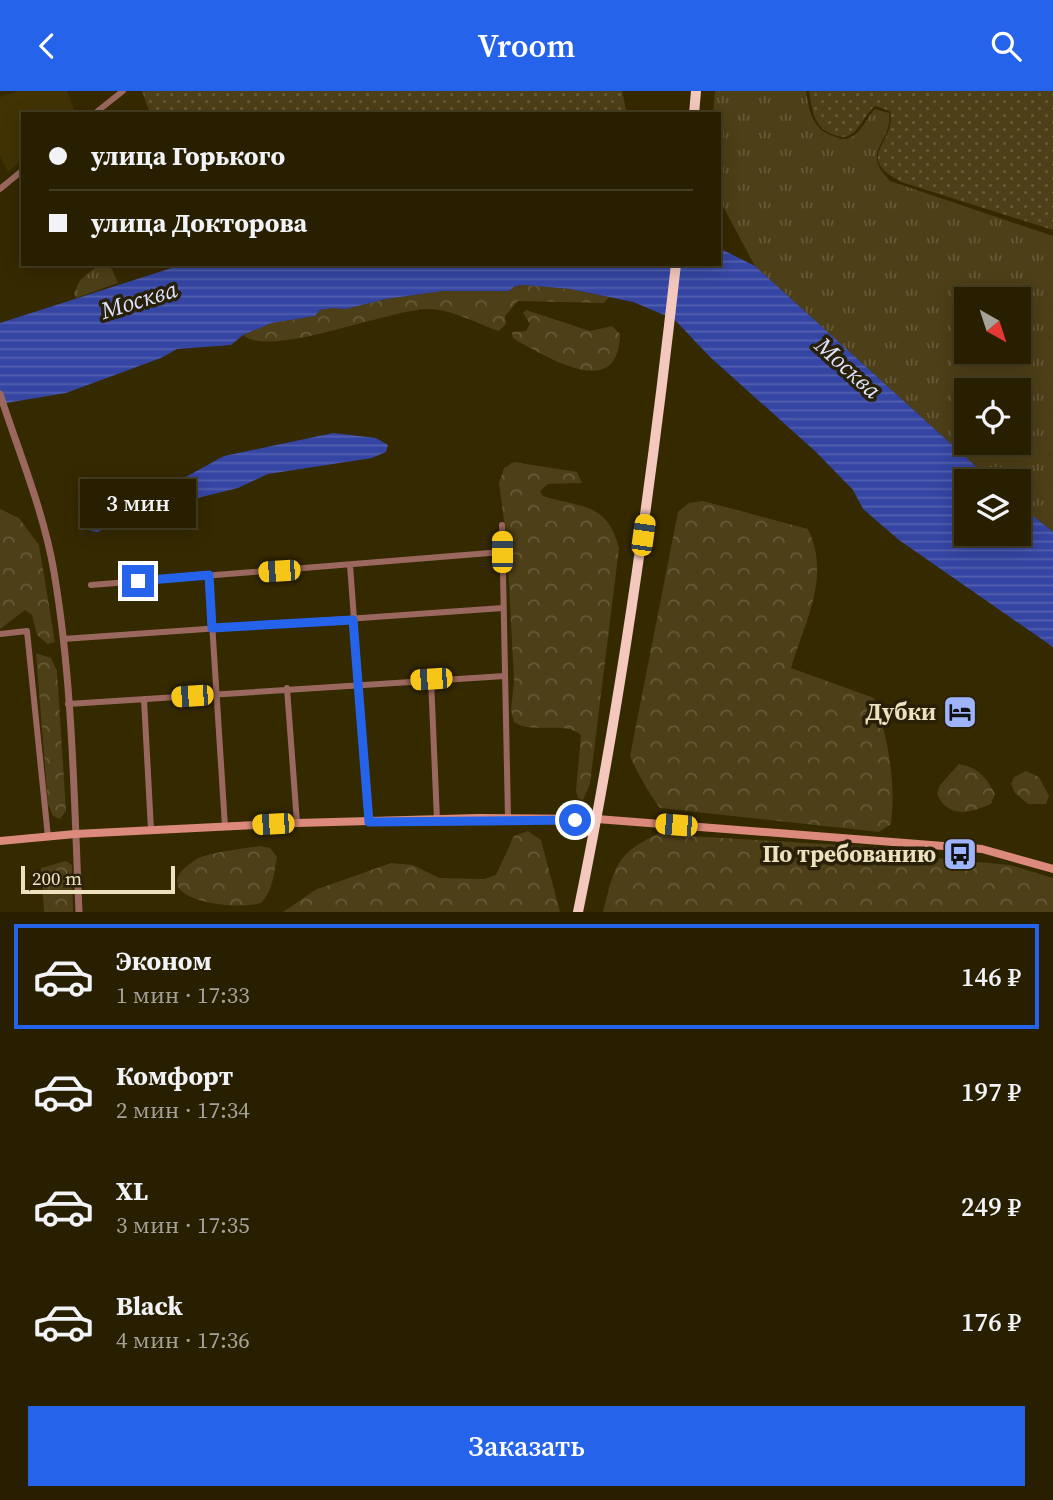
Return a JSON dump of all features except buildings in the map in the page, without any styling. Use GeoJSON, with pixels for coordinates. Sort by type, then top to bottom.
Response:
{"type":"FeatureCollection","features":[{"type":"Feature","properties":{"kind":"highway"},"geometry":{"type":"LineString","coordinates":[[694,112],[696,91]]}},
{"type":"Feature","properties":{"kind":"highway"},"geometry":{"type":"LineString","coordinates":[[578,912],[597,819],[643,535],[676,266]]}},
{"type":"Feature","properties":{"kind":"main road"},"geometry":{"type":"LineString","coordinates":[[0,841],[75,834],[297,823],[508,818],[597,819],[982,849],[1053,869]]}},
{"type":"Feature","properties":{"kind":"street"},"geometry":{"type":"LineString","coordinates":[[97,112],[123,91]]}},
{"type":"Feature","properties":{"kind":"street"},"geometry":{"type":"LineString","coordinates":[[0,190],[21,172]]}},
{"type":"Feature","properties":{"kind":"street"},"geometry":{"type":"LineString","coordinates":[[0,394],[34,497],[54,571],[68,704],[79,912]]}},
{"type":"Feature","properties":{"kind":"street"},"geometry":{"type":"LineString","coordinates":[[502,525],[508,818]]}},
{"type":"Feature","properties":{"kind":"street"},"geometry":{"type":"LineString","coordinates":[[91,585],[502,552]]}},
{"type":"Feature","properties":{"kind":"street"},"geometry":{"type":"LineString","coordinates":[[350,565],[369,822]]}},
{"type":"Feature","properties":{"kind":"street"},"geometry":{"type":"LineString","coordinates":[[209,575],[225,827]]}},
{"type":"Feature","properties":{"kind":"street"},"geometry":{"type":"LineString","coordinates":[[62,639],[503,608]]}},
{"type":"Feature","properties":{"kind":"street"},"geometry":{"type":"LineString","coordinates":[[0,634],[27,631],[48,837]]}},
{"type":"Feature","properties":{"kind":"street"},"geometry":{"type":"LineString","coordinates":[[68,704],[505,676]]}},
{"type":"Feature","properties":{"kind":"street"},"geometry":{"type":"LineString","coordinates":[[431,679],[437,820]]}},
{"type":"Feature","properties":{"kind":"street"},"geometry":{"type":"LineString","coordinates":[[287,688],[297,823]]}},
{"type":"Feature","properties":{"kind":"street"},"geometry":{"type":"LineString","coordinates":[[144,699],[152,830]]}},
{"type":"Feature","properties":{"kind":"shaded area"},"geometry":{"type":"Polygon","coordinates":[[[19,91],[67,91],[75,112],[21,112],[21,162],[8,172],[0,156],[0,97],[19,91]]]}},
{"type":"Feature","properties":{"kind":"green space"},"geometry":{"type":"Polygon","coordinates":[[[142,91],[622,91],[627,112],[149,112],[142,91]]]}},
{"type":"Feature","properties":{"kind":"green space"},"geometry":{"type":"Polygon","coordinates":[[[715,91],[806,91],[810,112],[820,129],[845,139],[857,133],[875,109],[889,113],[889,124],[879,147],[877,162],[890,181],[1053,236],[1053,532],[1031,514],[1031,469],[979,469],[963,455],[1031,455],[1031,378],[954,378],[954,447],[755,266],[721,203],[721,112],[713,112],[715,91]]]}},
{"type":"Feature","properties":{"kind":"green space"},"geometry":{"type":"Polygon","coordinates":[[[809,91],[1053,91],[1053,230],[901,182],[887,173],[878,157],[888,133],[890,111],[875,106],[854,132],[846,137],[838,136],[827,132],[818,123],[809,91]]]}},
{"type":"Feature","properties":{"kind":"green space"},"geometry":{"type":"Polygon","coordinates":[[[98,266],[102,266],[112,269],[118,283],[76,298],[74,293],[80,280],[98,266]]]}},
{"type":"Feature","properties":{"kind":"green space"},"geometry":{"type":"Polygon","coordinates":[[[515,286],[569,289],[609,297],[604,303],[518,301],[505,316],[506,324],[499,331],[454,314],[427,309],[409,311],[302,338],[256,341],[243,335],[272,323],[315,316],[320,310],[346,309],[386,299],[443,291],[509,291],[515,286]]]}},
{"type":"Feature","properties":{"kind":"green space"},"geometry":{"type":"Polygon","coordinates":[[[526,310],[590,331],[612,326],[620,334],[617,355],[608,366],[596,371],[581,369],[548,357],[513,338],[512,332],[526,331],[530,324],[523,313],[526,310]]]}},
{"type":"Feature","properties":{"kind":"green space"},"geometry":{"type":"Polygon","coordinates":[[[514,462],[577,472],[582,483],[548,484],[540,491],[543,496],[600,514],[608,522],[619,548],[590,784],[583,800],[578,798],[576,791],[581,735],[566,728],[521,726],[514,722],[511,710],[514,681],[507,542],[499,483],[504,468],[514,462]]]}},
{"type":"Feature","properties":{"kind":"green space"},"geometry":{"type":"Polygon","coordinates":[[[703,501],[808,529],[817,564],[816,582],[809,616],[791,668],[874,698],[887,744],[892,776],[891,824],[879,832],[660,808],[648,791],[630,756],[678,512],[689,503],[703,501]]]}},
{"type":"Feature","properties":{"kind":"green space"},"geometry":{"type":"Polygon","coordinates":[[[0,509],[19,518],[39,545],[55,642],[48,644],[37,635],[32,615],[25,610],[0,629],[0,509]]]}},
{"type":"Feature","properties":{"kind":"green space"},"geometry":{"type":"Polygon","coordinates":[[[36,653],[51,658],[57,671],[66,811],[60,819],[53,816],[48,804],[36,653]]]}},
{"type":"Feature","properties":{"kind":"green space"},"geometry":{"type":"Polygon","coordinates":[[[959,764],[972,768],[985,778],[995,794],[991,804],[960,812],[953,811],[942,802],[937,794],[940,785],[959,764]]]}},
{"type":"Feature","properties":{"kind":"green space"},"geometry":{"type":"Polygon","coordinates":[[[1026,771],[1039,777],[1049,796],[1046,804],[1028,804],[1015,793],[1011,784],[1014,777],[1026,771]]]}},
{"type":"Feature","properties":{"kind":"green space"},"geometry":{"type":"Polygon","coordinates":[[[528,831],[541,840],[560,912],[283,912],[315,890],[391,863],[413,865],[439,878],[484,879],[496,875],[514,836],[528,831]]]}},
{"type":"Feature","properties":{"kind":"green space"},"geometry":{"type":"Polygon","coordinates":[[[658,834],[874,847],[900,864],[911,865],[925,857],[1010,865],[1053,878],[1053,912],[603,912],[618,864],[633,848],[658,834]]]}},
{"type":"Feature","properties":{"kind":"green space"},"geometry":{"type":"Polygon","coordinates":[[[260,846],[270,848],[277,857],[271,888],[261,903],[211,903],[182,892],[177,883],[181,872],[197,859],[260,846]]]}},
{"type":"Feature","properties":{"kind":"green space"},"geometry":{"type":"Polygon","coordinates":[[[66,861],[72,865],[73,912],[44,912],[41,868],[66,861]]]}},
{"type":"Feature","properties":{"kind":"water","name":"Москва"},"geometry":{"type":"Polygon","coordinates":[[[721,249],[755,266],[954,447],[954,455],[963,455],[979,469],[954,469],[954,546],[1031,546],[1031,514],[1053,532],[1053,647],[899,540],[863,509],[853,490],[816,452],[710,357],[674,319],[633,302],[570,289],[525,285],[515,286],[509,291],[443,291],[386,299],[346,309],[320,310],[315,316],[272,323],[243,335],[231,345],[177,349],[161,358],[66,393],[0,404],[0,323],[178,266],[721,266],[721,249]]]}},
{"type":"Feature","properties":{"kind":"water"},"geometry":{"type":"Polygon","coordinates":[[[333,433],[376,438],[388,445],[386,452],[372,458],[268,474],[238,488],[165,506],[97,532],[84,529],[78,521],[78,508],[96,495],[112,489],[139,484],[172,489],[182,479],[224,456],[333,433]]]}},
{"type":"Feature","properties":{"kind":"place","name":"Дубки"},"geometry":{"type":"Point","coordinates":[960,712]}},
{"type":"Feature","properties":{"kind":"place","name":"По требованию"},"geometry":{"type":"Point","coordinates":[960,854]}},
{"type":"Feature","properties":{"kind":"route"},"geometry":{"type":"LineString","coordinates":[[138,581],[209,575],[212,628],[353,620],[369,822],[493,818],[575,820]]}}]}
